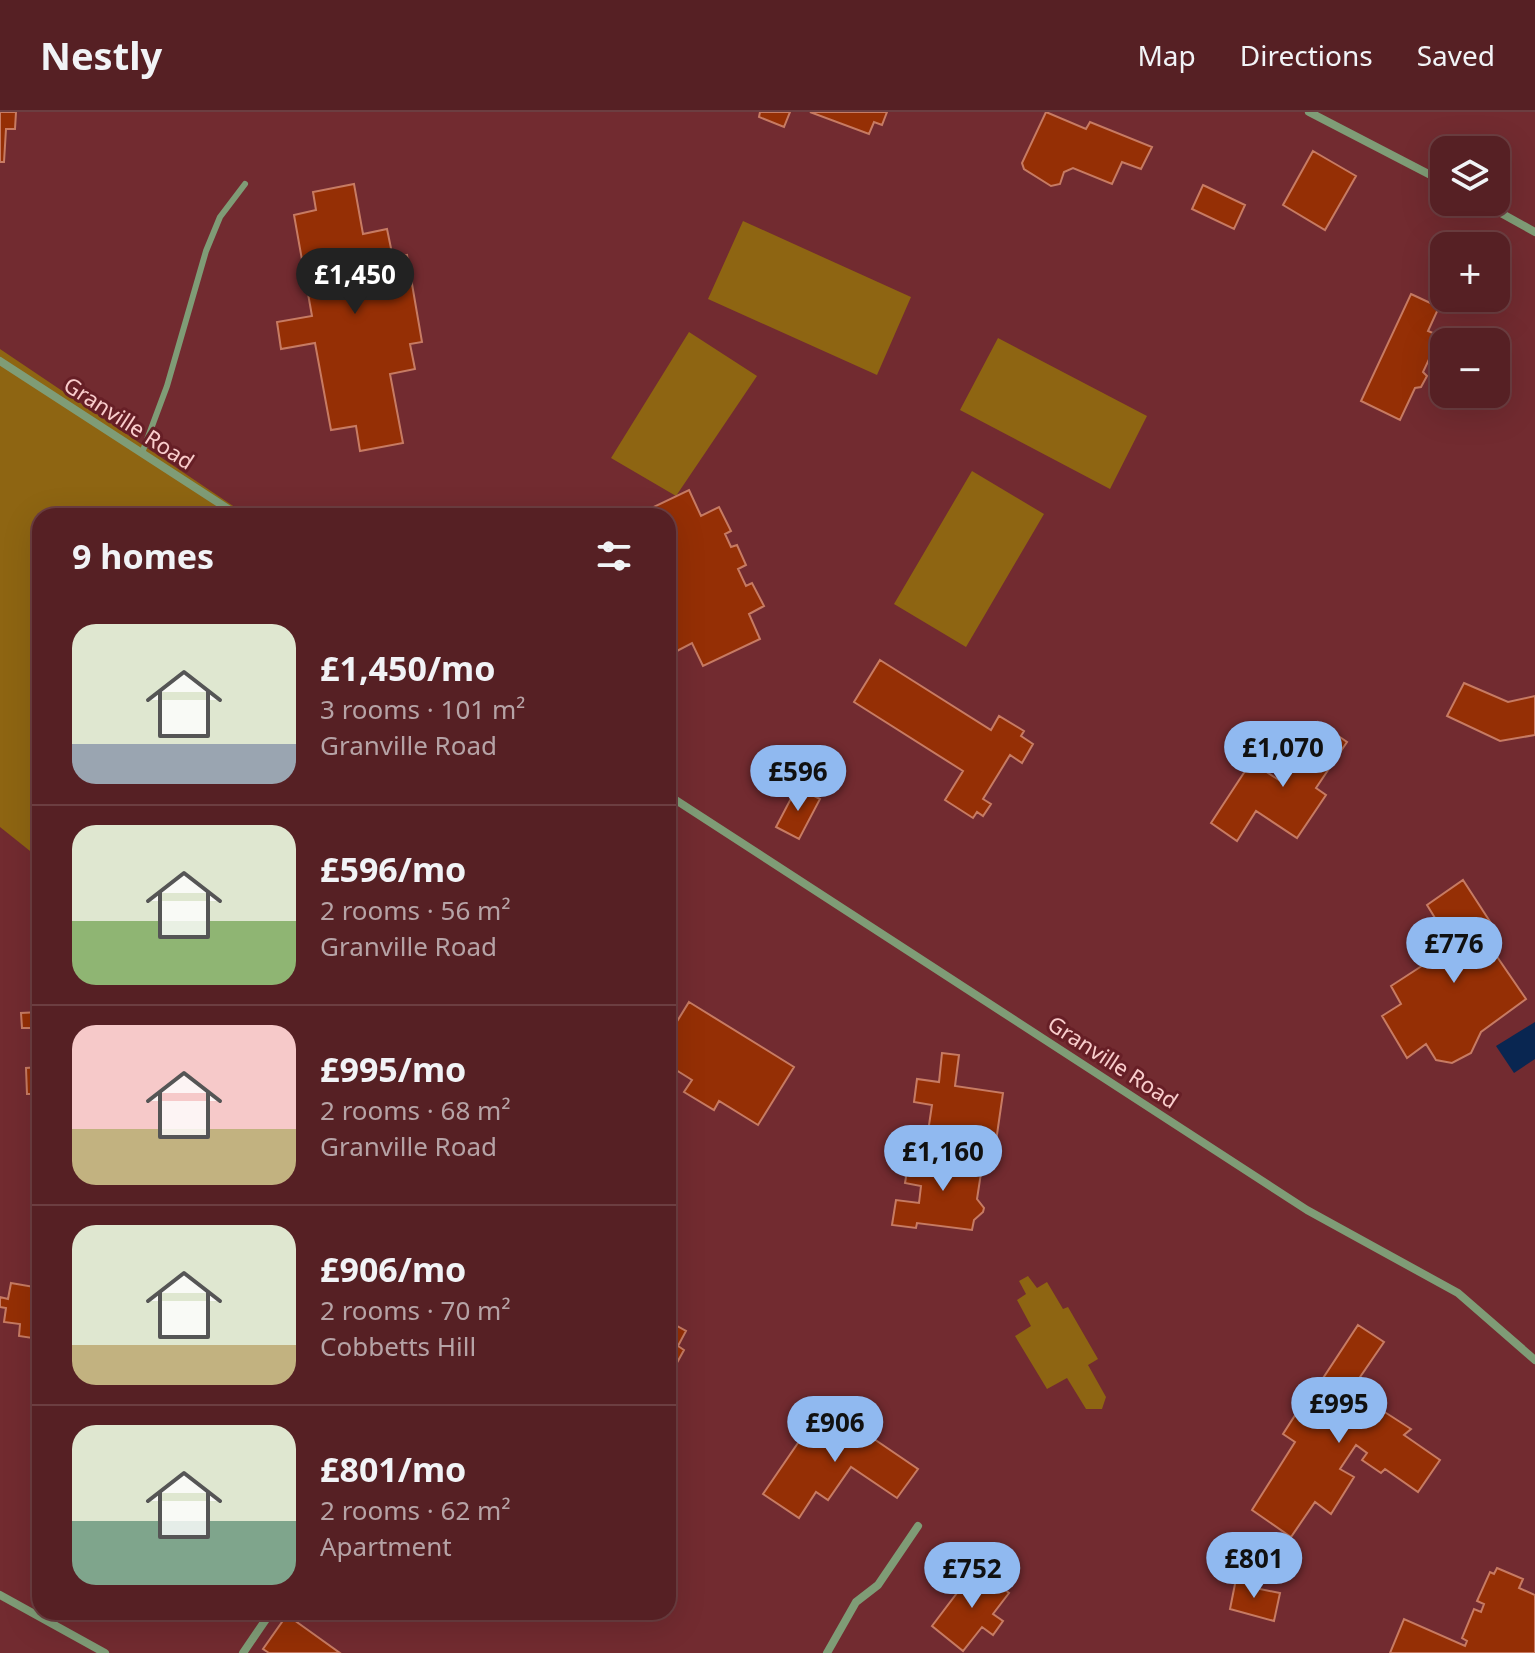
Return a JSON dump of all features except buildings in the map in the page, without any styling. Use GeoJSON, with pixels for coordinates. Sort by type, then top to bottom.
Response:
{"type":"FeatureCollection","features":[{"type":"Feature","properties":{"kind":"street"},"geometry":{"type":"LineString","coordinates":[[1309,112],[1430,175]]}},
{"type":"Feature","properties":{"kind":"street"},"geometry":{"type":"LineString","coordinates":[[1506,216],[1535,232]]}},
{"type":"Feature","properties":{"kind":"street","name":"Granville Road"},"geometry":{"type":"LineString","coordinates":[[0,361],[227,508]]}},
{"type":"Feature","properties":{"kind":"street","name":"Granville Road"},"geometry":{"type":"LineString","coordinates":[[676,800],[1307,1210],[1458,1293],[1535,1360]]}},
{"type":"Feature","properties":{"kind":"street"},"geometry":{"type":"LineString","coordinates":[[827,1653],[856,1602],[878,1585],[918,1526]]}},
{"type":"Feature","properties":{"kind":"street"},"geometry":{"type":"LineString","coordinates":[[0,1595],[32,1613]]}},
{"type":"Feature","properties":{"kind":"street"},"geometry":{"type":"LineString","coordinates":[[45,1620],[105,1653]]}},
{"type":"Feature","properties":{"kind":"street"},"geometry":{"type":"LineString","coordinates":[[243,1653],[266,1620]]}},
{"type":"Feature","properties":{"kind":"lane"},"geometry":{"type":"LineString","coordinates":[[142,453],[167,386],[206,251],[220,217],[245,184]]}},
{"type":"Feature","properties":{"kind":"shaded area"},"geometry":{"type":"Polygon","coordinates":[[[743,221],[911,297],[877,375],[708,299],[743,221]]]}},
{"type":"Feature","properties":{"kind":"shaded area"},"geometry":{"type":"Polygon","coordinates":[[[689,332],[757,376],[676,496],[611,458],[689,332]]]}},
{"type":"Feature","properties":{"kind":"shaded area"},"geometry":{"type":"Polygon","coordinates":[[[998,338],[1147,416],[1110,489],[960,410],[998,338]]]}},
{"type":"Feature","properties":{"kind":"shaded area"},"geometry":{"type":"Polygon","coordinates":[[[0,349],[236,508],[32,508],[32,853],[0,827],[0,349]]]}},
{"type":"Feature","properties":{"kind":"shaded area"},"geometry":{"type":"Polygon","coordinates":[[[972,471],[1044,514],[966,647],[894,604],[972,471]]]}},
{"type":"Feature","properties":{"kind":"shaded area"},"geometry":{"type":"Polygon","coordinates":[[[1028,1276],[1037,1288],[1047,1282],[1063,1309],[1068,1307],[1098,1359],[1088,1365],[1106,1397],[1102,1409],[1086,1409],[1067,1378],[1047,1389],[1015,1336],[1031,1326],[1017,1300],[1026,1294],[1019,1281],[1028,1276]]]}},
{"type":"Feature","properties":{"kind":"water"},"geometry":{"type":"Polygon","coordinates":[[[1535,1022],[1535,1059],[1514,1073],[1496,1046],[1535,1022]]]}}]}
